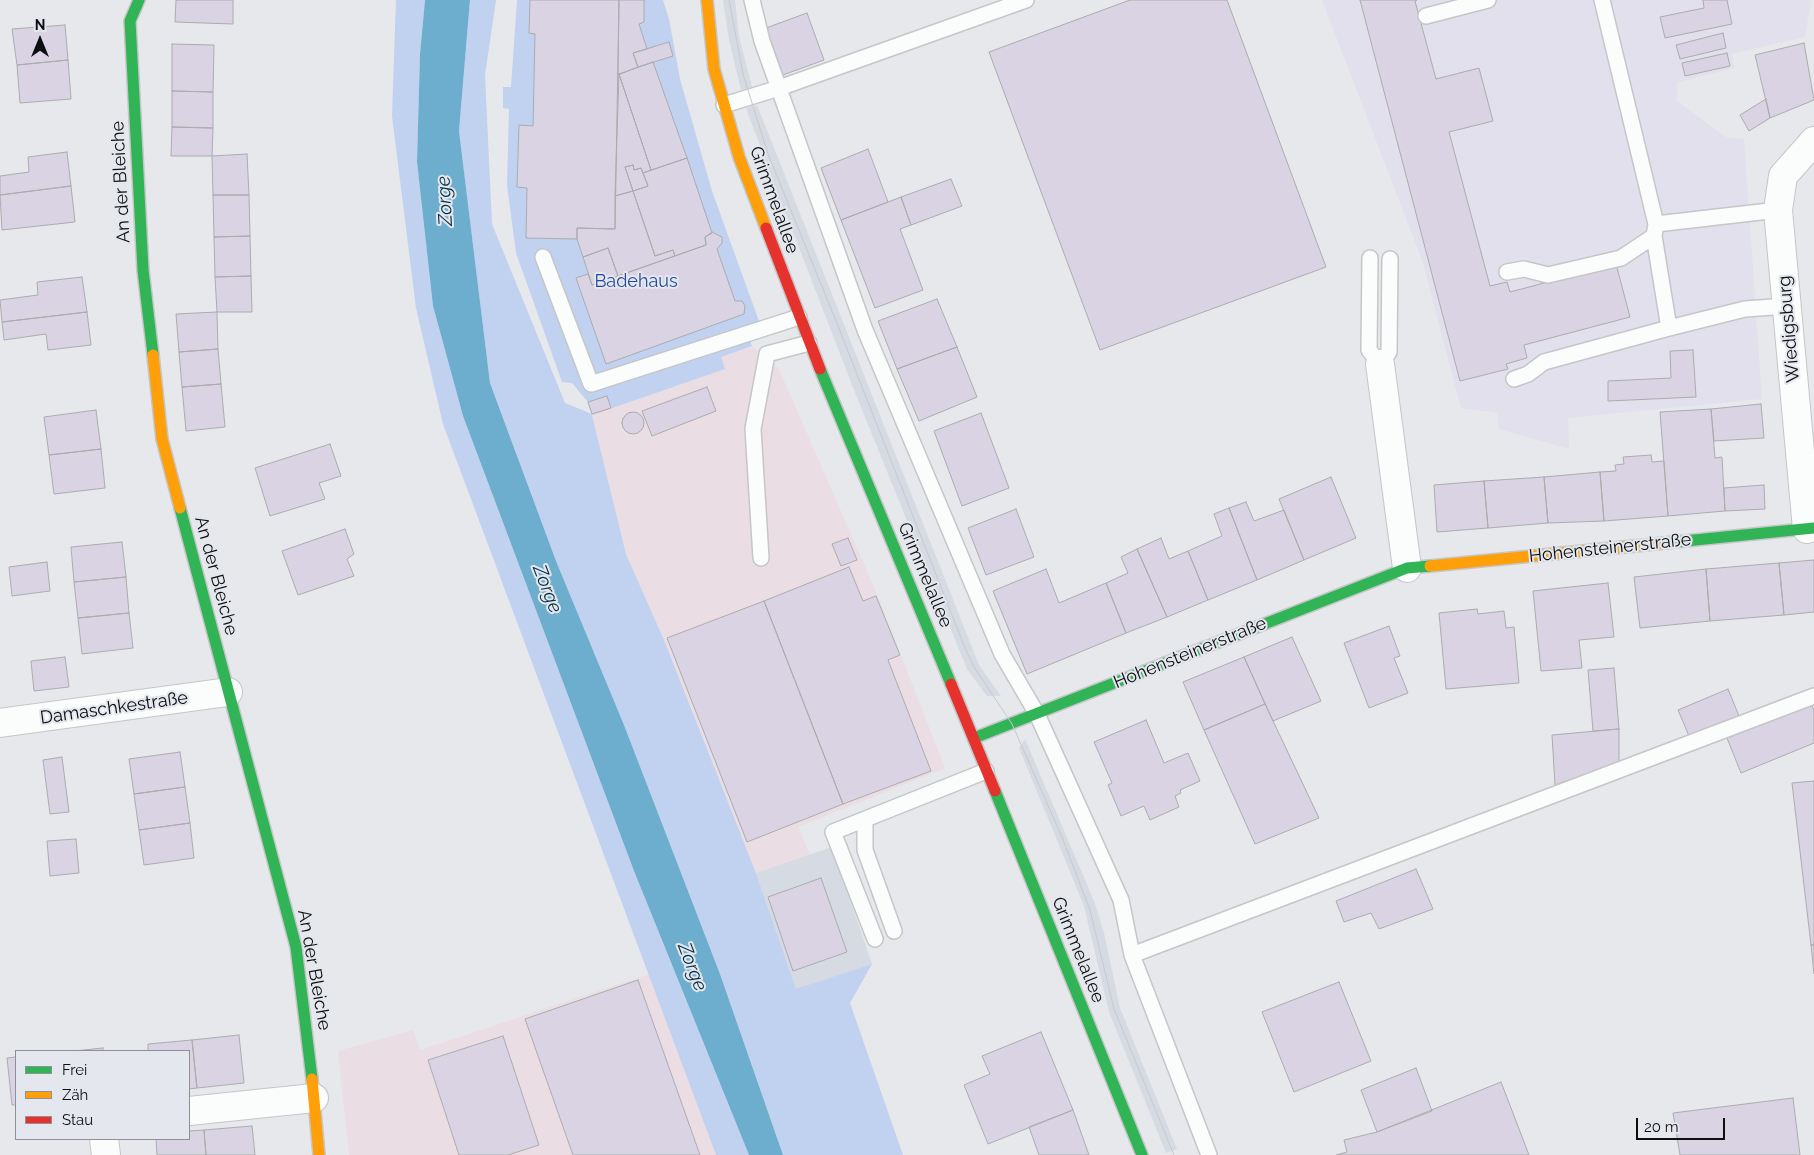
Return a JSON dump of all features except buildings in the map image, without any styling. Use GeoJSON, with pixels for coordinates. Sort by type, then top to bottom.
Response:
{"type":"FeatureCollection","features":[{"type":"Feature","properties":{"kind":"street","name":"An der Bleiche"},"geometry":{"type":"LineString","coordinates":[[139,0],[130,22],[143,270],[162,439],[296,947],[305,1008],[319,1155]]}},
{"type":"Feature","properties":{"kind":"street","name":"Grimmelallee"},"geometry":{"type":"LineString","coordinates":[[707,0],[714,69],[739,157],[799,317],[974,738],[1142,1155]]}},
{"type":"Feature","properties":{"kind":"street","name":"Wiedigsburg"},"geometry":{"type":"LineString","coordinates":[[1811,529],[1778,210],[1784,176],[1814,141]]}},
{"type":"Feature","properties":{"kind":"street"},"geometry":{"type":"LineString","coordinates":[[1380,364],[1406,568]]}},
{"type":"Feature","properties":{"kind":"street","name":"Hohensteinerstraße"},"geometry":{"type":"LineString","coordinates":[[974,738],[1406,568],[1811,529]]}},
{"type":"Feature","properties":{"kind":"street","name":"Damaschkestraße"},"geometry":{"type":"LineString","coordinates":[[0,723],[228,692]]}},
{"type":"Feature","properties":{"kind":"street"},"geometry":{"type":"LineString","coordinates":[[190,1111],[314,1098]]}},
{"type":"Feature","properties":{"kind":"street"},"geometry":{"type":"LineString","coordinates":[[104,1140],[106,1155]]}},
{"type":"Feature","properties":{"kind":"lane"},"geometry":{"type":"LineString","coordinates":[[752,0],[755,18],[865,330],[1002,654],[1037,714],[1121,900],[1132,955],[1209,1155]]}},
{"type":"Feature","properties":{"kind":"lane"},"geometry":{"type":"LineString","coordinates":[[724,105],[779,88],[1026,0]]}},
{"type":"Feature","properties":{"kind":"lane"},"geometry":{"type":"LineString","coordinates":[[1426,16],[1488,0]]}},
{"type":"Feature","properties":{"kind":"lane"},"geometry":{"type":"LineString","coordinates":[[1602,0],[1655,230],[1669,328]]}},
{"type":"Feature","properties":{"kind":"lane"},"geometry":{"type":"LineString","coordinates":[[1507,272],[1524,269],[1548,275],[1621,258],[1655,230],[1778,210]]}},
{"type":"Feature","properties":{"kind":"lane"},"geometry":{"type":"LineString","coordinates":[[543,257],[591,384],[799,317]]}},
{"type":"Feature","properties":{"kind":"lane"},"geometry":{"type":"LineString","coordinates":[[1370,258],[1369,350],[1380,364],[1389,352],[1390,259]]}},
{"type":"Feature","properties":{"kind":"lane"},"geometry":{"type":"LineString","coordinates":[[1514,379],[1528,374],[1544,362],[1669,328],[1745,309],[1787,306]]}},
{"type":"Feature","properties":{"kind":"lane"},"geometry":{"type":"LineString","coordinates":[[761,558],[753,429],[768,354],[809,342]]}},
{"type":"Feature","properties":{"kind":"lane"},"geometry":{"type":"LineString","coordinates":[[1132,955],[1814,696]]}},
{"type":"Feature","properties":{"kind":"lane"},"geometry":{"type":"LineString","coordinates":[[875,939],[833,832],[986,771]]}},
{"type":"Feature","properties":{"kind":"lane"},"geometry":{"type":"LineString","coordinates":[[866,820],[865,850],[894,931]]}},
{"type":"Feature","properties":{"kind":"shaded area"},"geometry":{"type":"Polygon","coordinates":[[[723,0],[735,0],[739,37],[752,87],[741,90],[729,40],[723,0]]]}},
{"type":"Feature","properties":{"kind":"shaded area"},"geometry":{"type":"Polygon","coordinates":[[[1322,0],[1811,0],[1805,37],[1732,54],[1734,68],[1678,82],[1677,101],[1726,137],[1744,139],[1762,399],[1568,418],[1569,449],[1499,429],[1497,413],[1461,408],[1422,260],[1322,0]]]}},
{"type":"Feature","properties":{"kind":"shaded area"},"geometry":{"type":"Polygon","coordinates":[[[757,105],[979,665],[1001,696],[987,696],[967,669],[852,385],[786,214],[779,217],[766,177],[771,175],[746,108],[757,105]]]}},
{"type":"Feature","properties":{"kind":"shaded area"},"geometry":{"type":"Polygon","coordinates":[[[752,346],[779,369],[877,594],[945,768],[798,827],[810,855],[756,873],[664,640],[626,554],[592,414],[724,369],[721,357],[752,346]]]}},
{"type":"Feature","properties":{"kind":"shaded area"},"geometry":{"type":"Polygon","coordinates":[[[1025,739],[1094,901],[1104,933],[1120,1008],[1177,1149],[1166,1153],[1109,1012],[1084,906],[1019,748],[1025,739]]]}},
{"type":"Feature","properties":{"kind":"shaded area"},"geometry":{"type":"Polygon","coordinates":[[[832,847],[872,964],[796,990],[756,873],[832,847]]]}},
{"type":"Feature","properties":{"kind":"shaded area"},"geometry":{"type":"Polygon","coordinates":[[[650,974],[716,1155],[349,1155],[338,1051],[413,1030],[420,1050],[650,974]]]}},
{"type":"Feature","properties":{"kind":"green space"},"geometry":{"type":"Polygon","coordinates":[[[396,0],[425,0],[420,54],[417,162],[433,306],[463,416],[634,871],[749,1155],[716,1155],[443,424],[416,308],[392,116],[396,0]]]}},
{"type":"Feature","properties":{"kind":"green space","name":"Badehaus"},"geometry":{"type":"Polygon","coordinates":[[[470,0],[496,0],[485,75],[492,224],[565,403],[592,414],[588,402],[572,383],[562,382],[516,253],[507,185],[509,109],[503,108],[503,87],[511,87],[517,0],[663,0],[669,19],[680,79],[712,191],[760,324],[746,329],[752,346],[721,357],[725,369],[592,415],[626,554],[664,640],[756,873],[796,989],[872,964],[850,1003],[903,1155],[783,1155],[720,974],[624,725],[556,561],[490,383],[459,131],[470,0]]]}},
{"type":"Feature","properties":{"kind":"water","name":"Zorge"},"geometry":{"type":"Polygon","coordinates":[[[425,0],[470,0],[459,131],[490,383],[556,561],[624,725],[720,974],[783,1155],[749,1155],[634,871],[463,416],[433,306],[417,162],[420,54],[425,0]]]}},
{"type":"Feature","properties":{"kind":"tram line"},"geometry":{"type":"LineString","coordinates":[[729,0],[743,74],[768,154],[965,648],[974,667],[1012,724],[1062,837],[1090,910],[1114,1009],[1174,1155]]}},
{"type":"Feature","properties":{"kind":"traffic: fast"},"geometry":{"type":"LineString","coordinates":[[139,0],[130,21],[143,270],[153,355]]}},
{"type":"Feature","properties":{"kind":"traffic: fast"},"geometry":{"type":"LineString","coordinates":[[820,369],[951,684]]}},
{"type":"Feature","properties":{"kind":"traffic: fast"},"geometry":{"type":"LineString","coordinates":[[180,508],[296,947],[312,1079]]}},
{"type":"Feature","properties":{"kind":"traffic: fast"},"geometry":{"type":"LineString","coordinates":[[1665,543],[1814,528]]}},
{"type":"Feature","properties":{"kind":"traffic: fast"},"geometry":{"type":"LineString","coordinates":[[974,738],[1407,568],[1430,566]]}},
{"type":"Feature","properties":{"kind":"traffic: fast"},"geometry":{"type":"LineString","coordinates":[[995,791],[1142,1155]]}},
{"type":"Feature","properties":{"kind":"traffic: slow"},"geometry":{"type":"LineString","coordinates":[[707,0],[714,69],[739,157],[766,228]]}},
{"type":"Feature","properties":{"kind":"traffic: slow"},"geometry":{"type":"LineString","coordinates":[[153,355],[162,439],[180,508]]}},
{"type":"Feature","properties":{"kind":"traffic: slow"},"geometry":{"type":"LineString","coordinates":[[1430,566],[1665,543]]}},
{"type":"Feature","properties":{"kind":"traffic: slow"},"geometry":{"type":"LineString","coordinates":[[312,1079],[319,1155]]}},
{"type":"Feature","properties":{"kind":"traffic: jam"},"geometry":{"type":"LineString","coordinates":[[766,228],[820,369]]}},
{"type":"Feature","properties":{"kind":"traffic: jam"},"geometry":{"type":"LineString","coordinates":[[951,684],[995,791]]}}]}
